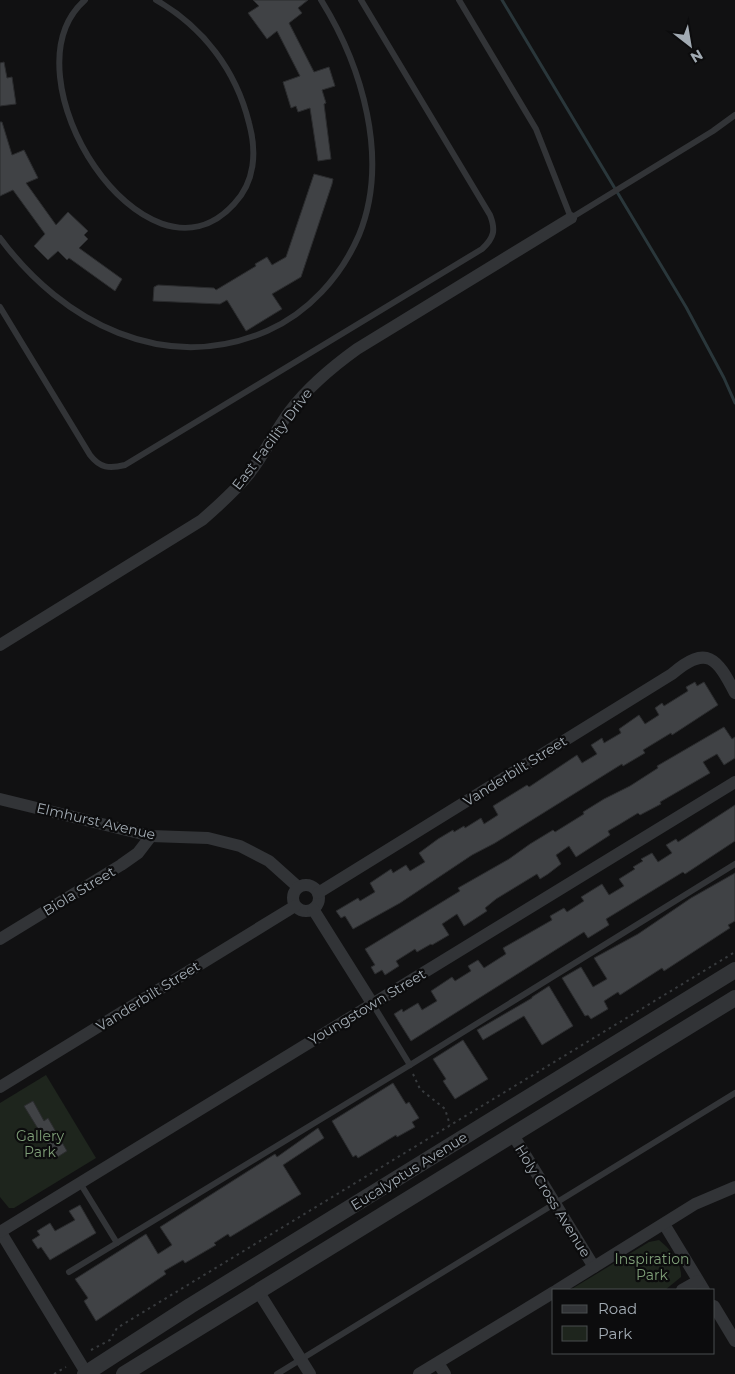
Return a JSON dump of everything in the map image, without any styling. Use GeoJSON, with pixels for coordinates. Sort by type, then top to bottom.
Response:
{"type":"FeatureCollection","features":[{"type":"Feature","properties":{"kind":"street","name":"East Facility Drive"},"geometry":{"type":"LineString","coordinates":[[0,645],[202,520],[228,498],[249,474],[291,410],[313,385],[334,366],[357,349],[571,218]]}},
{"type":"Feature","properties":{"kind":"street","name":"Vanderbilt Street"},"geometry":{"type":"LineString","coordinates":[[318,893],[672,674],[685,663],[699,658],[714,660],[728,676],[735,693]]}},
{"type":"Feature","properties":{"kind":"street","name":"Youngstown Street"},"geometry":{"type":"LineString","coordinates":[[0,1232],[735,782]]}},
{"type":"Feature","properties":{"kind":"street","name":"Elmhurst Avenue"},"geometry":{"type":"LineString","coordinates":[[0,799],[151,836],[208,838],[240,846],[269,861],[298,887]]}},
{"type":"Feature","properties":{"kind":"street","name":"Biola Street"},"geometry":{"type":"LineString","coordinates":[[0,939],[121,865],[138,853],[151,836]]}},
{"type":"Feature","properties":{"kind":"street"},"geometry":{"type":"LineString","coordinates":[[311,886],[318,893],[319,901],[313,910],[304,911],[295,906],[293,897],[298,887],[311,886]]}},
{"type":"Feature","properties":{"kind":"street","name":"Vanderbilt Street"},"geometry":{"type":"LineString","coordinates":[[0,1087],[295,906]]}},
{"type":"Feature","properties":{"kind":"street"},"geometry":{"type":"LineString","coordinates":[[313,910],[372,1003]]}},
{"type":"Feature","properties":{"kind":"street","name":"Eucalyptus Avenue"},"geometry":{"type":"LineString","coordinates":[[86,1374],[190,1306],[735,970]]}},
{"type":"Feature","properties":{"kind":"street","name":"Eucalyptus Avenue"},"geometry":{"type":"LineString","coordinates":[[124,1374],[735,998]]}},
{"type":"Feature","properties":{"kind":"street","name":"Holy Cross Avenue"},"geometry":{"type":"LineString","coordinates":[[513,1135],[594,1267]]}},
{"type":"Feature","properties":{"kind":"street"},"geometry":{"type":"LineString","coordinates":[[560,1289],[695,1204],[735,1187]]}},
{"type":"Feature","properties":{"kind":"street"},"geometry":{"type":"LineString","coordinates":[[664,1224],[701,1285],[686,1289]]}},
{"type":"Feature","properties":{"kind":"street"},"geometry":{"type":"LineString","coordinates":[[0,1232],[86,1374]]}},
{"type":"Feature","properties":{"kind":"street"},"geometry":{"type":"LineString","coordinates":[[258,1291],[310,1374]]}},
{"type":"Feature","properties":{"kind":"street"},"geometry":{"type":"LineString","coordinates":[[419,1374],[442,1369],[552,1294]]}},
{"type":"Feature","properties":{"kind":"street"},"geometry":{"type":"LineString","coordinates":[[715,1308],[735,1341]]}},
{"type":"Feature","properties":{"kind":"lane"},"geometry":{"type":"LineString","coordinates":[[85,0],[71,13],[64,23],[56,46],[60,99],[74,137],[101,180],[129,206],[160,224],[191,227],[227,212],[241,196],[250,178],[254,147],[246,111],[235,83],[222,60],[204,37],[188,22],[156,0]]}},
{"type":"Feature","properties":{"kind":"lane"},"geometry":{"type":"LineString","coordinates":[[0,238],[21,264],[64,302],[108,330],[142,342],[173,348],[211,347],[254,336],[299,313],[328,285],[349,255],[364,219],[370,176],[367,120],[355,68],[341,34],[321,0]]}},
{"type":"Feature","properties":{"kind":"lane"},"geometry":{"type":"LineString","coordinates":[[0,307],[90,455],[97,464],[113,468],[125,465],[482,249],[491,240],[494,232],[490,214],[361,0]]}},
{"type":"Feature","properties":{"kind":"lane"},"geometry":{"type":"LineString","coordinates":[[459,0],[536,129],[571,218],[712,132],[735,115]]}},
{"type":"Feature","properties":{"kind":"lane"},"geometry":{"type":"LineString","coordinates":[[69,1272],[410,1065],[735,864]]}},
{"type":"Feature","properties":{"kind":"lane"},"geometry":{"type":"LineString","coordinates":[[372,1003],[410,1065]]}},
{"type":"Feature","properties":{"kind":"lane"},"geometry":{"type":"LineString","coordinates":[[277,1374],[735,1093]]}},
{"type":"Feature","properties":{"kind":"lane"},"geometry":{"type":"LineString","coordinates":[[80,1183],[118,1242]]}},
{"type":"Feature","properties":{"kind":"path"},"geometry":{"type":"LineString","coordinates":[[91,1350],[110,1340],[117,1328],[735,952]]}},
{"type":"Feature","properties":{"kind":"path"},"geometry":{"type":"LineString","coordinates":[[410,1065],[420,1089],[445,1109],[450,1125]]}},
{"type":"Feature","properties":{"kind":"path"},"geometry":{"type":"LineString","coordinates":[[54,1374],[66,1367]]}},
{"type":"Feature","properties":{"kind":"green space","name":"Gallery Park"},"geometry":{"type":"Polygon","coordinates":[[[46,1075],[96,1158],[14,1208],[9,1208],[0,1197],[0,1103],[46,1075]]]}},
{"type":"Feature","properties":{"kind":"green space","name":"Inspiration Park"},"geometry":{"type":"Polygon","coordinates":[[[659,1240],[680,1267],[681,1277],[666,1289],[572,1289],[649,1242],[659,1240]]]}},
{"type":"Feature","properties":{"kind":"building"},"geometry":{"type":"Polygon","coordinates":[[[253,0],[308,0],[298,8],[302,13],[289,23],[314,72],[329,67],[335,86],[322,90],[326,103],[324,104],[331,159],[318,161],[310,108],[298,112],[296,106],[291,108],[283,82],[300,76],[277,31],[267,39],[248,13],[259,6],[253,0]]]}},
{"type":"Feature","properties":{"kind":"building"},"geometry":{"type":"Polygon","coordinates":[[[4,62],[7,78],[12,77],[16,104],[0,106],[0,63],[4,62]]]}},
{"type":"Feature","properties":{"kind":"building"},"geometry":{"type":"Polygon","coordinates":[[[0,122],[2,122],[12,155],[24,150],[38,178],[26,183],[56,225],[68,212],[88,231],[84,235],[88,239],[79,248],[122,279],[115,291],[69,258],[67,260],[58,251],[48,260],[34,246],[45,234],[13,190],[0,196],[0,122]]]}},
{"type":"Feature","properties":{"kind":"building"},"geometry":{"type":"Polygon","coordinates":[[[314,174],[333,179],[332,184],[301,277],[272,294],[282,309],[246,331],[227,300],[220,304],[153,301],[154,287],[158,285],[214,288],[216,290],[256,266],[255,264],[267,257],[272,265],[286,257],[314,174]]]}},
{"type":"Feature","properties":{"kind":"building"},"geometry":{"type":"Polygon","coordinates":[[[695,682],[697,686],[704,682],[718,705],[672,735],[671,733],[643,750],[645,753],[623,766],[622,764],[495,843],[472,855],[400,903],[353,929],[345,916],[341,918],[336,911],[358,898],[360,901],[375,892],[370,883],[391,869],[393,873],[406,865],[410,871],[425,862],[419,853],[453,830],[454,832],[464,826],[465,828],[481,818],[484,824],[498,815],[493,806],[527,785],[529,787],[577,755],[582,763],[597,754],[591,745],[602,738],[604,743],[621,733],[619,729],[639,715],[645,724],[659,715],[655,708],[662,703],[664,706],[688,691],[686,687],[695,682]]]}},
{"type":"Feature","properties":{"kind":"building"},"geometry":{"type":"Polygon","coordinates":[[[724,727],[732,739],[735,737],[735,758],[724,765],[717,754],[703,762],[710,773],[660,802],[661,804],[640,815],[638,813],[608,831],[610,835],[576,857],[569,846],[556,855],[561,864],[548,874],[540,879],[537,874],[496,899],[485,908],[487,911],[464,926],[457,914],[442,924],[449,935],[417,952],[415,949],[396,961],[399,966],[385,975],[382,970],[375,974],[371,967],[375,965],[365,949],[460,891],[458,888],[509,859],[553,830],[555,832],[584,814],[583,812],[658,768],[657,766],[724,727]]]}},
{"type":"Feature","properties":{"kind":"building"},"geometry":{"type":"Polygon","coordinates":[[[735,805],[735,841],[685,874],[683,872],[606,919],[609,925],[588,938],[584,932],[411,1041],[394,1014],[402,1009],[403,1012],[418,1003],[422,1010],[437,1001],[431,991],[452,977],[455,981],[471,971],[468,966],[478,960],[484,968],[506,954],[503,948],[552,920],[550,916],[564,908],[567,912],[584,901],[581,897],[602,884],[609,895],[624,886],[619,879],[635,869],[633,867],[643,861],[641,859],[652,853],[658,862],[672,853],[666,845],[676,839],[678,842],[735,805]]]}},
{"type":"Feature","properties":{"kind":"building"},"geometry":{"type":"Polygon","coordinates":[[[735,873],[735,921],[728,925],[730,928],[664,971],[662,968],[620,995],[618,992],[604,1001],[608,1009],[591,1019],[588,1015],[585,1016],[562,978],[581,967],[593,987],[607,979],[594,958],[638,934],[691,898],[735,873]]]}},
{"type":"Feature","properties":{"kind":"building"},"geometry":{"type":"Polygon","coordinates":[[[549,986],[573,1026],[542,1045],[524,1016],[483,1040],[477,1030],[549,986]]]}},
{"type":"Feature","properties":{"kind":"building"},"geometry":{"type":"Polygon","coordinates":[[[463,1040],[488,1079],[455,1099],[443,1081],[446,1079],[433,1059],[463,1040]]]}},
{"type":"Feature","properties":{"kind":"building"},"geometry":{"type":"Polygon","coordinates":[[[393,1083],[406,1104],[409,1102],[419,1118],[412,1122],[415,1127],[397,1137],[396,1135],[358,1158],[356,1155],[353,1157],[332,1121],[393,1083]]]}},
{"type":"Feature","properties":{"kind":"building"},"geometry":{"type":"Polygon","coordinates":[[[33,1101],[44,1121],[48,1118],[67,1151],[56,1158],[24,1106],[33,1101]]]}},
{"type":"Feature","properties":{"kind":"building"},"geometry":{"type":"Polygon","coordinates":[[[318,1128],[324,1138],[283,1165],[301,1194],[230,1237],[228,1234],[214,1243],[216,1245],[185,1263],[183,1260],[164,1271],[166,1274],[96,1321],[84,1301],[88,1298],[75,1279],[146,1234],[158,1254],[172,1245],[160,1227],[275,1154],[277,1157],[318,1128]]]}},
{"type":"Feature","properties":{"kind":"building"},"geometry":{"type":"Polygon","coordinates":[[[80,1205],[96,1233],[50,1260],[41,1247],[38,1249],[32,1240],[40,1235],[37,1231],[50,1223],[55,1231],[75,1220],[69,1211],[80,1205]]]}},
{"type":"Feature","properties":{"kind":"waterway"},"geometry":{"type":"LineString","coordinates":[[502,0],[686,307],[724,378],[735,403]]}}]}
